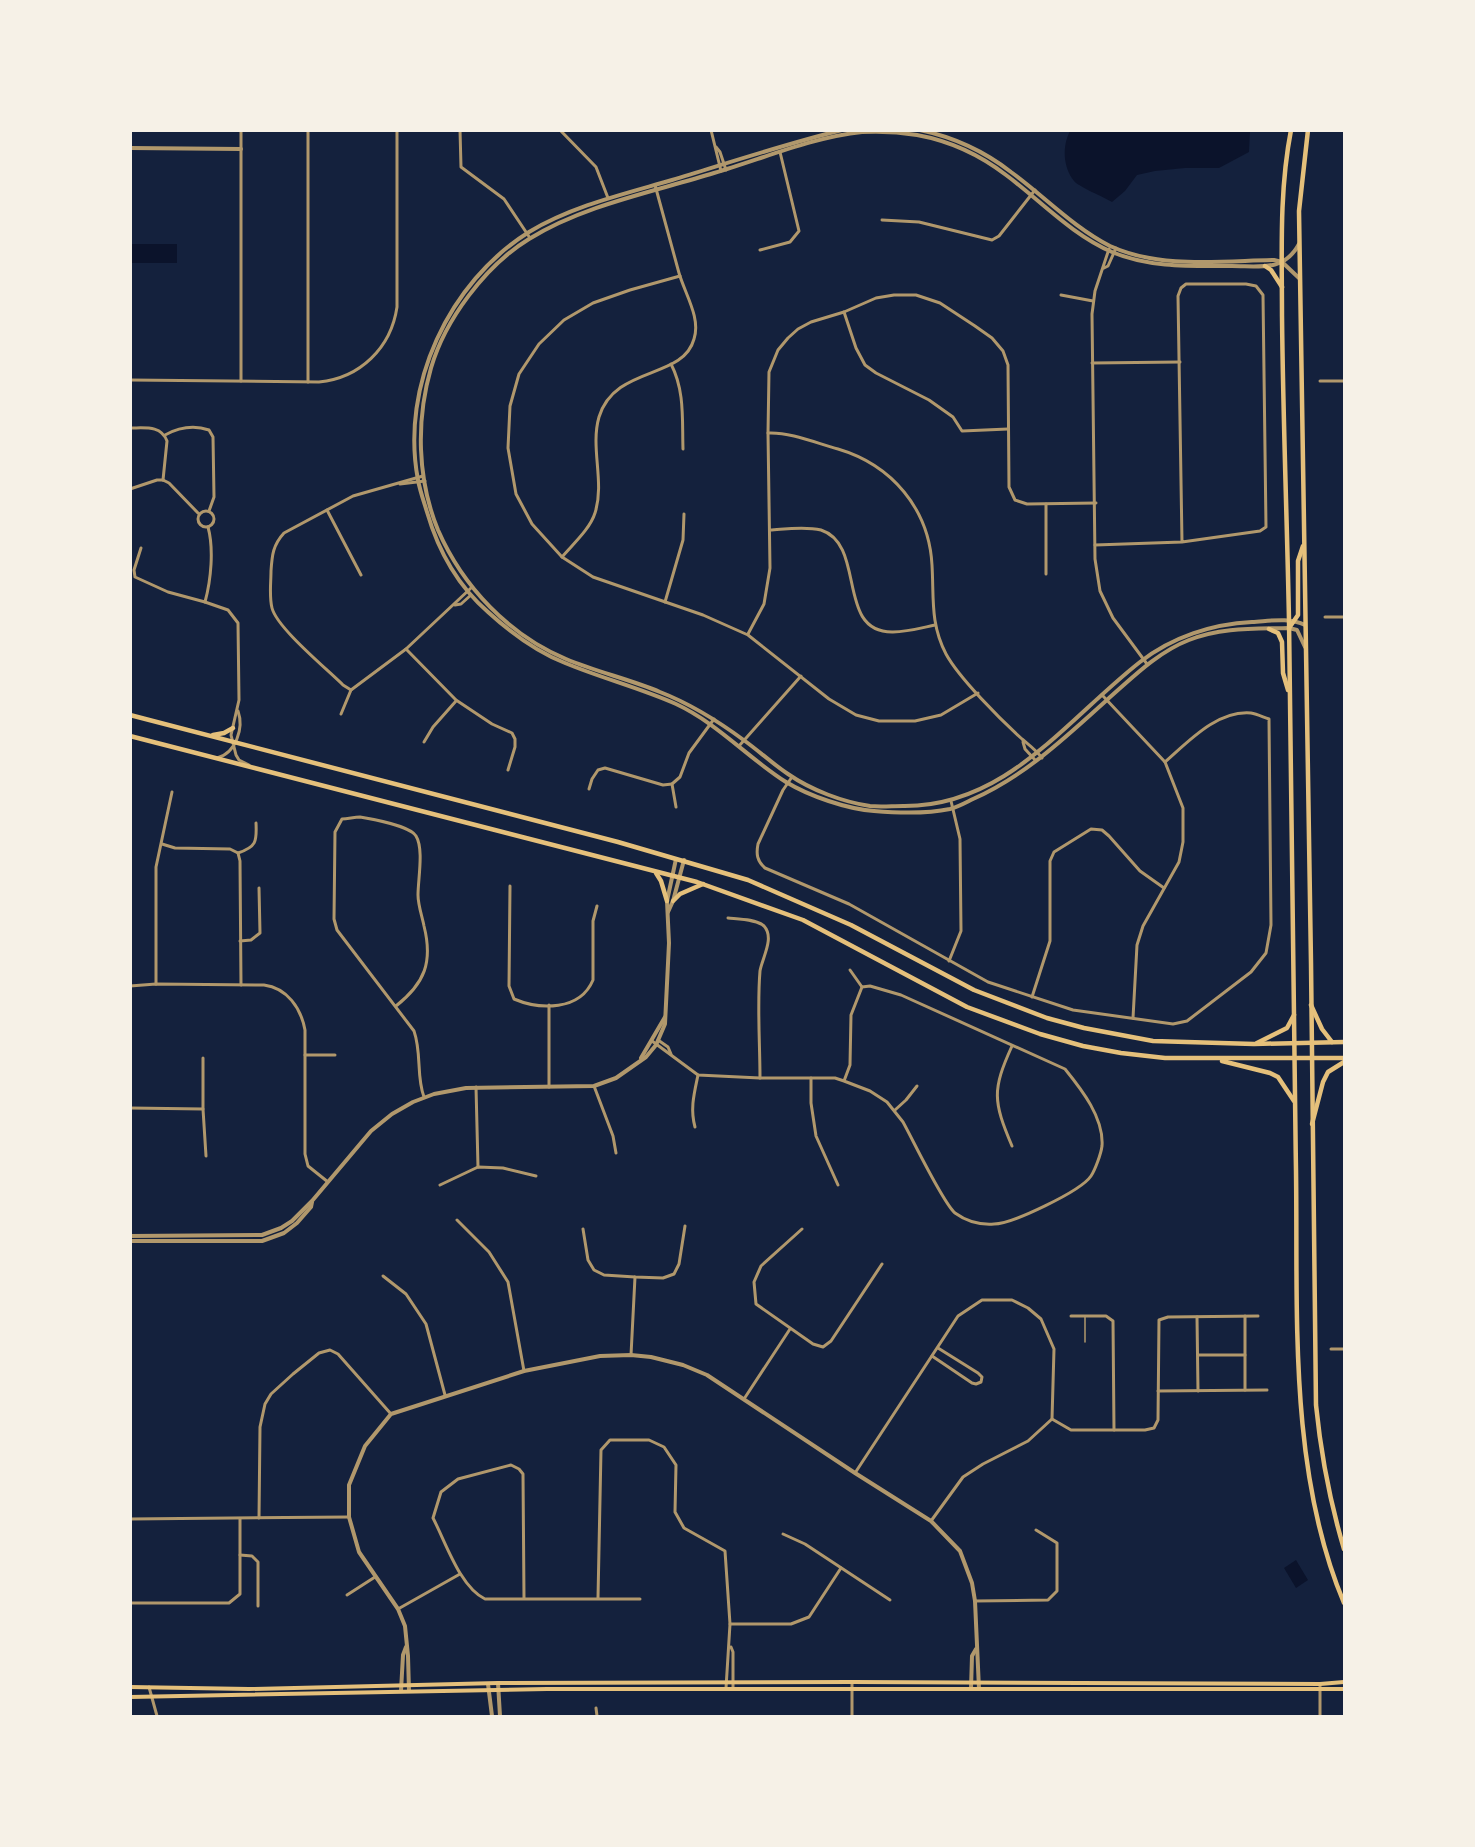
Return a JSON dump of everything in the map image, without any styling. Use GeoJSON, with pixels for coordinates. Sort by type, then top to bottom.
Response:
{"type":"FeatureCollection","features":[{"type":"Feature","properties":{"kind":"main road"},"geometry":{"type":"LineString","coordinates":[[1291,130],[1282,207],[1282,287],[1292,620],[1289,628],[1300,1397],[1305,1456],[1315,1510],[1334,1578],[1344,1603]]}},
{"type":"Feature","properties":{"kind":"main road"},"geometry":{"type":"LineString","coordinates":[[1308,130],[1299,211],[1299,243],[1316,1405],[1332,1507],[1344,1550]]}},
{"type":"Feature","properties":{"kind":"main road"},"geometry":{"type":"LineString","coordinates":[[1265,266],[1282,287]]}},
{"type":"Feature","properties":{"kind":"main road"},"geometry":{"type":"LineString","coordinates":[[1292,620],[1298,615],[1298,561],[1304,541]]}},
{"type":"Feature","properties":{"kind":"main road"},"geometry":{"type":"LineString","coordinates":[[1269,628],[1278,633],[1282,642],[1283,673],[1290,699]]}},
{"type":"Feature","properties":{"kind":"main road"},"geometry":{"type":"LineString","coordinates":[[130,715],[677,858],[748,880],[851,925],[974,990],[1047,1018],[1084,1028],[1152,1041],[1254,1044],[1344,1042]]}},
{"type":"Feature","properties":{"kind":"main road"},"geometry":{"type":"LineString","coordinates":[[211,736],[233,728]]}},
{"type":"Feature","properties":{"kind":"main road"},"geometry":{"type":"LineString","coordinates":[[130,736],[703,884],[803,920],[967,1007],[1030,1031],[1083,1046],[1165,1058],[1344,1058]]}},
{"type":"Feature","properties":{"kind":"main road"},"geometry":{"type":"LineString","coordinates":[[656,872],[667,901]]}},
{"type":"Feature","properties":{"kind":"main road"},"geometry":{"type":"LineString","coordinates":[[673,901],[680,894],[703,884]]}},
{"type":"Feature","properties":{"kind":"main road"},"geometry":{"type":"LineString","coordinates":[[1311,1005],[1322,1029],[1332,1042]]}},
{"type":"Feature","properties":{"kind":"main road"},"geometry":{"type":"LineString","coordinates":[[1254,1044],[1287,1028],[1294,1016]]}},
{"type":"Feature","properties":{"kind":"main road"},"geometry":{"type":"LineString","coordinates":[[1213,1059],[1278,1077],[1294,1101]]}},
{"type":"Feature","properties":{"kind":"main road"},"geometry":{"type":"LineString","coordinates":[[1312,1124],[1323,1082],[1328,1072],[1344,1062]]}},
{"type":"Feature","properties":{"kind":"main road"},"geometry":{"type":"LineString","coordinates":[[733,1686],[852,1682],[1344,1689]]}},
{"type":"Feature","properties":{"kind":"main road"},"geometry":{"type":"LineString","coordinates":[[130,1697],[401,1689],[498,1683],[979,1689],[1319,1687],[1344,1682]]}},
{"type":"Feature","properties":{"kind":"main road"},"geometry":{"type":"LineString","coordinates":[[409,1688],[726,1686]]}},
{"type":"Feature","properties":{"kind":"main road"},"geometry":{"type":"LineString","coordinates":[[130,1687],[401,1689]]}},
{"type":"Feature","properties":{"kind":"street"},"geometry":{"type":"LineString","coordinates":[[241,130],[241,381]]}},
{"type":"Feature","properties":{"kind":"street"},"geometry":{"type":"LineString","coordinates":[[308,130],[308,382]]}},
{"type":"Feature","properties":{"kind":"street"},"geometry":{"type":"LineString","coordinates":[[130,380],[308,382],[338,379],[358,369],[375,355],[393,327],[397,307],[397,130]]}},
{"type":"Feature","properties":{"kind":"street"},"geometry":{"type":"LineString","coordinates":[[460,130],[461,167],[504,199],[530,238]]}},
{"type":"Feature","properties":{"kind":"street"},"geometry":{"type":"LineString","coordinates":[[560,130],[596,167],[610,202]]}},
{"type":"Feature","properties":{"kind":"street"},"geometry":{"type":"LineString","coordinates":[[711,130],[726,170]]}},
{"type":"Feature","properties":{"kind":"street"},"geometry":{"type":"LineString","coordinates":[[842,130],[655,185],[610,202],[530,238],[487,273],[460,307],[434,358],[425,388],[422,416],[421,447],[424,479],[436,525],[454,562],[473,590],[494,612],[525,637],[564,658],[636,682],[683,701],[714,719],[792,777],[834,796],[872,806],[920,807],[951,801],[994,784],[1037,753],[1143,659],[1184,636],[1225,624],[1292,620],[1306,626]]}},
{"type":"Feature","properties":{"kind":"street"},"geometry":{"type":"LineString","coordinates":[[920,130],[938,135],[991,164],[1033,193],[1065,224],[1111,250],[1149,262],[1170,265],[1275,265],[1293,254],[1299,243]]}},
{"type":"Feature","properties":{"kind":"street"},"geometry":{"type":"LineString","coordinates":[[938,135],[867,132],[825,140],[657,191],[560,216],[527,233],[471,283],[456,304],[430,354],[421,385],[416,419],[418,480],[434,534],[469,594],[490,615],[523,640],[562,662],[633,686],[680,706],[710,724],[788,783],[832,802],[870,811],[920,812],[953,808],[996,789],[1042,758],[1147,664],[1186,641],[1226,629],[1289,628],[1297,630],[1306,649]]}},
{"type":"Feature","properties":{"kind":"street"},"geometry":{"type":"LineString","coordinates":[[716,147],[715,153],[721,171]]}},
{"type":"Feature","properties":{"kind":"street"},"geometry":{"type":"LineString","coordinates":[[130,148],[241,149]]}},
{"type":"Feature","properties":{"kind":"street"},"geometry":{"type":"LineString","coordinates":[[760,250],[790,243],[798,231],[778,148]]}},
{"type":"Feature","properties":{"kind":"street"},"geometry":{"type":"LineString","coordinates":[[562,557],[590,524],[595,513],[597,431],[604,404],[624,384],[671,364],[689,350],[694,339],[696,327],[692,310],[680,276],[655,185]]}},
{"type":"Feature","properties":{"kind":"street"},"geometry":{"type":"LineString","coordinates":[[882,220],[919,222],[992,240],[999,236],[1033,193]]}},
{"type":"Feature","properties":{"kind":"street"},"geometry":{"type":"LineString","coordinates":[[1111,250],[1116,248],[1172,261],[1274,260],[1282,262],[1300,279]]}},
{"type":"Feature","properties":{"kind":"street"},"geometry":{"type":"LineString","coordinates":[[1111,250],[1108,266],[1104,268],[1093,301],[1095,545],[1100,591],[1113,618],[1147,664]]}},
{"type":"Feature","properties":{"kind":"street"},"geometry":{"type":"LineString","coordinates":[[680,276],[592,303],[564,320],[539,344],[519,374],[510,406],[507,430],[508,448],[516,494],[532,524],[562,557],[593,577],[703,615],[748,635],[829,699],[856,715],[879,721],[915,721],[941,715],[978,693]]}},
{"type":"Feature","properties":{"kind":"street"},"geometry":{"type":"LineString","coordinates":[[1095,545],[1182,542],[1260,531],[1266,526],[1268,518],[1263,295],[1256,286],[1186,284],[1181,288],[1178,296],[1182,542]]}},
{"type":"Feature","properties":{"kind":"street"},"geometry":{"type":"LineString","coordinates":[[1061,294],[1093,301]]}},
{"type":"Feature","properties":{"kind":"street"},"geometry":{"type":"LineString","coordinates":[[748,635],[764,604],[768,586],[769,372],[778,350],[798,330],[811,322],[844,312],[876,298],[894,295],[916,295],[940,303],[992,338],[1003,351],[1008,365],[1009,487],[1015,500],[1027,504],[1096,503]]}},
{"type":"Feature","properties":{"kind":"street"},"geometry":{"type":"LineString","coordinates":[[844,312],[859,358],[876,373],[929,400],[953,417],[962,430],[1008,429]]}},
{"type":"Feature","properties":{"kind":"street"},"geometry":{"type":"LineString","coordinates":[[1092,363],[1180,362]]}},
{"type":"Feature","properties":{"kind":"street"},"geometry":{"type":"LineString","coordinates":[[671,364],[677,376],[682,400],[683,449]]}},
{"type":"Feature","properties":{"kind":"street"},"geometry":{"type":"LineString","coordinates":[[1320,381],[1344,381]]}},
{"type":"Feature","properties":{"kind":"street"},"geometry":{"type":"LineString","coordinates":[[130,428],[152,428],[165,435],[167,441],[163,480]]}},
{"type":"Feature","properties":{"kind":"street"},"geometry":{"type":"LineString","coordinates":[[165,435],[180,428],[209,430],[213,437],[214,478],[214,496],[209,511]]}},
{"type":"Feature","properties":{"kind":"street"},"geometry":{"type":"LineString","coordinates":[[768,433],[787,435],[860,457],[885,471],[902,488],[915,506],[928,540],[932,563],[934,625],[947,655],[978,693],[1042,758]]}},
{"type":"Feature","properties":{"kind":"street"},"geometry":{"type":"LineString","coordinates":[[351,690],[343,686],[280,623],[272,609],[272,553],[276,542],[284,533],[353,495],[424,479]]}},
{"type":"Feature","properties":{"kind":"street"},"geometry":{"type":"LineString","coordinates":[[130,489],[163,480],[169,483],[199,514]]}},
{"type":"Feature","properties":{"kind":"street"},"geometry":{"type":"LineString","coordinates":[[1046,504],[1046,574]]}},
{"type":"Feature","properties":{"kind":"street"},"geometry":{"type":"LineString","coordinates":[[208,526],[203,526],[197,518],[204,510],[209,511]]}},
{"type":"Feature","properties":{"kind":"street"},"geometry":{"type":"LineString","coordinates":[[327,510],[361,575]]}},
{"type":"Feature","properties":{"kind":"street"},"geometry":{"type":"LineString","coordinates":[[208,526],[214,519],[209,511]]}},
{"type":"Feature","properties":{"kind":"street"},"geometry":{"type":"LineString","coordinates":[[665,602],[683,540],[684,514]]}},
{"type":"Feature","properties":{"kind":"street"},"geometry":{"type":"LineString","coordinates":[[205,602],[210,564],[208,526]]}},
{"type":"Feature","properties":{"kind":"street"},"geometry":{"type":"LineString","coordinates":[[770,530],[811,528],[834,537],[848,562],[854,599],[861,615],[874,627],[891,632],[934,625]]}},
{"type":"Feature","properties":{"kind":"street"},"geometry":{"type":"LineString","coordinates":[[141,548],[134,570],[135,577],[168,592],[228,610],[238,623],[239,700],[231,735],[239,760],[256,769]]}},
{"type":"Feature","properties":{"kind":"street"},"geometry":{"type":"LineString","coordinates":[[342,714],[351,690],[406,649],[473,590]]}},
{"type":"Feature","properties":{"kind":"street"},"geometry":{"type":"LineString","coordinates":[[1325,617],[1344,617]]}},
{"type":"Feature","properties":{"kind":"street"},"geometry":{"type":"LineString","coordinates":[[406,649],[456,700],[492,724],[512,733],[515,747],[508,770]]}},
{"type":"Feature","properties":{"kind":"street"},"geometry":{"type":"LineString","coordinates":[[739,746],[801,676]]}},
{"type":"Feature","properties":{"kind":"street"},"geometry":{"type":"LineString","coordinates":[[1102,696],[1165,762],[1183,808],[1183,842],[1179,862],[1143,926],[1137,945],[1133,1018]]}},
{"type":"Feature","properties":{"kind":"street"},"geometry":{"type":"LineString","coordinates":[[424,742],[433,727],[456,700]]}},
{"type":"Feature","properties":{"kind":"street"},"geometry":{"type":"LineString","coordinates":[[214,758],[227,754],[239,735],[241,719],[238,711]]}},
{"type":"Feature","properties":{"kind":"street"},"geometry":{"type":"LineString","coordinates":[[792,777],[758,844],[756,853],[765,868],[849,904],[988,982],[1073,1010],[1173,1024],[1187,1021],[1251,972],[1266,953],[1271,925],[1269,719],[1252,713],[1236,714],[1215,722],[1165,762]]}},
{"type":"Feature","properties":{"kind":"street"},"geometry":{"type":"LineString","coordinates":[[590,789],[592,779],[598,770],[605,768],[663,784],[672,784],[680,777],[688,753],[714,719]]}},
{"type":"Feature","properties":{"kind":"street"},"geometry":{"type":"LineString","coordinates":[[1023,741],[1026,749],[1037,762]]}},
{"type":"Feature","properties":{"kind":"street"},"geometry":{"type":"LineString","coordinates":[[672,784],[676,807]]}},
{"type":"Feature","properties":{"kind":"street"},"geometry":{"type":"LineString","coordinates":[[156,984],[156,867],[172,792]]}},
{"type":"Feature","properties":{"kind":"street"},"geometry":{"type":"LineString","coordinates":[[949,962],[961,931],[960,839],[951,801]]}},
{"type":"Feature","properties":{"kind":"street"},"geometry":{"type":"LineString","coordinates":[[396,1006],[406,998],[424,976],[428,959],[428,941],[418,898],[420,847],[416,834],[406,828],[358,817],[342,819],[335,832],[334,919],[337,930],[414,1030],[420,1046],[420,1079],[424,1097]]}},
{"type":"Feature","properties":{"kind":"street"},"geometry":{"type":"LineString","coordinates":[[162,844],[175,848],[230,849],[238,853],[253,847],[257,832],[256,823]]}},
{"type":"Feature","properties":{"kind":"street"},"geometry":{"type":"LineString","coordinates":[[1032,997],[1050,941],[1050,861],[1054,852],[1091,829],[1102,830],[1140,871],[1164,888]]}},
{"type":"Feature","properties":{"kind":"street"},"geometry":{"type":"LineString","coordinates":[[238,853],[240,861],[241,985]]}},
{"type":"Feature","properties":{"kind":"street"},"geometry":{"type":"LineString","coordinates":[[130,1238],[262,1240],[284,1233],[297,1223],[311,1207],[312,1201],[371,1131],[392,1114],[424,1097],[456,1089],[476,1087],[594,1086],[616,1078],[640,1059],[656,1041],[660,1023],[665,1017],[669,943],[667,901],[677,858]]}},
{"type":"Feature","properties":{"kind":"street"},"geometry":{"type":"LineString","coordinates":[[668,912],[684,860]]}},
{"type":"Feature","properties":{"kind":"street"},"geometry":{"type":"LineString","coordinates":[[510,886],[509,986],[514,999],[527,1004],[571,1004],[582,998],[589,989],[593,980],[593,921],[597,906]]}},
{"type":"Feature","properties":{"kind":"street"},"geometry":{"type":"LineString","coordinates":[[240,941],[250,940],[260,933],[259,888]]}},
{"type":"Feature","properties":{"kind":"street"},"geometry":{"type":"LineString","coordinates":[[728,918],[758,923],[764,926],[767,932],[768,939],[760,971],[760,1078]]}},
{"type":"Feature","properties":{"kind":"street"},"geometry":{"type":"LineString","coordinates":[[850,970],[862,987]]}},
{"type":"Feature","properties":{"kind":"street"},"geometry":{"type":"LineString","coordinates":[[130,986],[156,984],[270,986],[291,999],[303,1023],[305,1154],[308,1166],[328,1182]]}},
{"type":"Feature","properties":{"kind":"street"},"geometry":{"type":"LineString","coordinates":[[656,1041],[668,1047],[671,1054],[698,1075],[835,1078],[870,1091],[895,1110],[950,1208],[966,1220],[994,1224],[1011,1222],[1078,1189],[1091,1177],[1102,1147],[1100,1129],[1082,1089],[1065,1070],[901,995],[870,986],[862,987]]}},
{"type":"Feature","properties":{"kind":"street"},"geometry":{"type":"LineString","coordinates":[[844,1081],[850,1065],[851,1015],[862,987]]}},
{"type":"Feature","properties":{"kind":"street"},"geometry":{"type":"LineString","coordinates":[[549,1005],[549,1087]]}},
{"type":"Feature","properties":{"kind":"street"},"geometry":{"type":"LineString","coordinates":[[1012,1046],[1000,1072],[997,1101],[1000,1118],[1012,1146]]}},
{"type":"Feature","properties":{"kind":"street"},"geometry":{"type":"LineString","coordinates":[[305,1055],[335,1055]]}},
{"type":"Feature","properties":{"kind":"street"},"geometry":{"type":"LineString","coordinates":[[203,1058],[206,1156]]}},
{"type":"Feature","properties":{"kind":"street"},"geometry":{"type":"LineString","coordinates":[[695,1127],[692,1099],[698,1075]]}},
{"type":"Feature","properties":{"kind":"street"},"geometry":{"type":"LineString","coordinates":[[811,1078],[811,1103],[816,1136],[838,1185]]}},
{"type":"Feature","properties":{"kind":"street"},"geometry":{"type":"LineString","coordinates":[[594,1086],[613,1136],[616,1153]]}},
{"type":"Feature","properties":{"kind":"street"},"geometry":{"type":"LineString","coordinates":[[895,1110],[917,1086]]}},
{"type":"Feature","properties":{"kind":"street"},"geometry":{"type":"LineString","coordinates":[[476,1087],[478,1167]]}},
{"type":"Feature","properties":{"kind":"street"},"geometry":{"type":"LineString","coordinates":[[130,1108],[203,1109]]}},
{"type":"Feature","properties":{"kind":"street"},"geometry":{"type":"LineString","coordinates":[[440,1185],[478,1167],[503,1168],[536,1176]]}},
{"type":"Feature","properties":{"kind":"street"},"geometry":{"type":"LineString","coordinates":[[457,1220],[489,1252],[508,1282],[524,1371]]}},
{"type":"Feature","properties":{"kind":"street"},"geometry":{"type":"LineString","coordinates":[[584,1228],[588,1260],[594,1270],[604,1275],[663,1278],[674,1274],[679,1264],[685,1226]]}},
{"type":"Feature","properties":{"kind":"street"},"geometry":{"type":"LineString","coordinates":[[802,1229],[762,1266],[754,1282],[756,1304],[813,1344],[823,1347],[831,1341],[882,1264]]}},
{"type":"Feature","properties":{"kind":"street"},"geometry":{"type":"LineString","coordinates":[[383,1276],[406,1294],[426,1324],[445,1395]]}},
{"type":"Feature","properties":{"kind":"street"},"geometry":{"type":"LineString","coordinates":[[631,1355],[635,1277]]}},
{"type":"Feature","properties":{"kind":"street"},"geometry":{"type":"LineString","coordinates":[[855,1473],[958,1316],[982,1300],[1012,1300],[1028,1308],[1041,1319],[1054,1349],[1052,1419],[1028,1441],[982,1464],[963,1478],[932,1521]]}},
{"type":"Feature","properties":{"kind":"street"},"geometry":{"type":"LineString","coordinates":[[1071,1316],[1106,1316],[1112,1319],[1114,1324],[1114,1430]]}},
{"type":"Feature","properties":{"kind":"street"},"geometry":{"type":"LineString","coordinates":[[1245,1316],[1245,1390]]}},
{"type":"Feature","properties":{"kind":"street"},"geometry":{"type":"LineString","coordinates":[[1052,1419],[1071,1430],[1154,1428],[1158,1420],[1159,1320],[1168,1317],[1258,1316]]}},
{"type":"Feature","properties":{"kind":"street"},"geometry":{"type":"LineString","coordinates":[[1197,1317],[1198,1391]]}},
{"type":"Feature","properties":{"kind":"street"},"geometry":{"type":"LineString","coordinates":[[744,1399],[790,1329]]}},
{"type":"Feature","properties":{"kind":"street"},"geometry":{"type":"LineString","coordinates":[[932,1356],[972,1383],[981,1382],[982,1377],[978,1373],[938,1348]]}},
{"type":"Feature","properties":{"kind":"street"},"geometry":{"type":"LineString","coordinates":[[1330,1349],[1344,1349]]}},
{"type":"Feature","properties":{"kind":"street"},"geometry":{"type":"LineString","coordinates":[[259,1518],[260,1426],[265,1404],[271,1394],[319,1353],[330,1350],[338,1354],[391,1414]]}},
{"type":"Feature","properties":{"kind":"street"},"geometry":{"type":"LineString","coordinates":[[409,1688],[405,1626],[398,1610],[359,1552],[349,1517],[349,1485],[365,1446],[391,1414],[445,1395],[524,1371],[600,1356],[631,1355],[651,1357],[683,1365],[707,1375],[932,1521],[960,1551],[972,1583],[975,1601],[976,1648],[979,1656],[979,1689]]}},
{"type":"Feature","properties":{"kind":"street"},"geometry":{"type":"LineString","coordinates":[[1198,1356],[1245,1355]]}},
{"type":"Feature","properties":{"kind":"street"},"geometry":{"type":"LineString","coordinates":[[1158,1391],[1268,1390]]}},
{"type":"Feature","properties":{"kind":"street"},"geometry":{"type":"LineString","coordinates":[[598,1598],[601,1450],[610,1440],[649,1440],[664,1447],[676,1465],[675,1512],[684,1528],[725,1551],[730,1645],[733,1652],[733,1686]]}},
{"type":"Feature","properties":{"kind":"street"},"geometry":{"type":"LineString","coordinates":[[524,1598],[523,1474],[515,1466],[505,1465],[458,1479],[441,1492],[433,1518],[460,1574],[475,1594],[485,1599],[640,1599]]}},
{"type":"Feature","properties":{"kind":"street"},"geometry":{"type":"LineString","coordinates":[[130,1519],[349,1517]]}},
{"type":"Feature","properties":{"kind":"street"},"geometry":{"type":"LineString","coordinates":[[130,1603],[229,1603],[240,1594],[240,1519]]}},
{"type":"Feature","properties":{"kind":"street"},"geometry":{"type":"LineString","coordinates":[[975,1601],[1048,1600],[1057,1591],[1057,1543],[1036,1530]]}},
{"type":"Feature","properties":{"kind":"street"},"geometry":{"type":"LineString","coordinates":[[783,1534],[805,1544],[890,1600]]}},
{"type":"Feature","properties":{"kind":"street"},"geometry":{"type":"LineString","coordinates":[[240,1555],[252,1556],[258,1562],[258,1605]]}},
{"type":"Feature","properties":{"kind":"street"},"geometry":{"type":"LineString","coordinates":[[730,1624],[791,1624],[809,1617],[841,1568]]}},
{"type":"Feature","properties":{"kind":"street"},"geometry":{"type":"LineString","coordinates":[[398,1610],[460,1574]]}},
{"type":"Feature","properties":{"kind":"street"},"geometry":{"type":"LineString","coordinates":[[347,1595],[375,1577]]}},
{"type":"Feature","properties":{"kind":"street"},"geometry":{"type":"LineString","coordinates":[[726,1686],[727,1652],[730,1645]]}},
{"type":"Feature","properties":{"kind":"street"},"geometry":{"type":"LineString","coordinates":[[401,1689],[403,1655],[406,1647]]}},
{"type":"Feature","properties":{"kind":"street"},"geometry":{"type":"LineString","coordinates":[[971,1689],[972,1656],[976,1648]]}},
{"type":"Feature","properties":{"kind":"street"},"geometry":{"type":"LineString","coordinates":[[852,1682],[852,1716]]}},
{"type":"Feature","properties":{"kind":"street"},"geometry":{"type":"LineString","coordinates":[[498,1683],[500,1716]]}},
{"type":"Feature","properties":{"kind":"street"},"geometry":{"type":"LineString","coordinates":[[488,1684],[492,1716]]}},
{"type":"Feature","properties":{"kind":"street"},"geometry":{"type":"LineString","coordinates":[[149,1687],[157,1716]]}},
{"type":"Feature","properties":{"kind":"street"},"geometry":{"type":"LineString","coordinates":[[1319,1687],[1320,1716]]}},
{"type":"Feature","properties":{"kind":"street"},"geometry":{"type":"LineString","coordinates":[[596,1708],[597,1716]]}},
{"type":"Feature","properties":{"kind":"lane"},"geometry":{"type":"LineString","coordinates":[[1085,1342],[1086,1316]]}},
{"type":"Feature","properties":{"kind":"water"},"geometry":{"type":"Polygon","coordinates":[[[1070,130],[1250,131],[1249,152],[1219,168],[1185,168],[1137,175],[1125,191],[1112,202],[1081,186],[1070,175],[1065,156],[1070,130]]]}},
{"type":"Feature","properties":{"kind":"water"},"geometry":{"type":"Polygon","coordinates":[[[131,244],[177,244],[177,263],[131,263],[131,244]]]}},
{"type":"Feature","properties":{"kind":"water"},"geometry":{"type":"Polygon","coordinates":[[[1296,1560],[1308,1580],[1296,1588],[1284,1568],[1296,1560]]]}}]}
